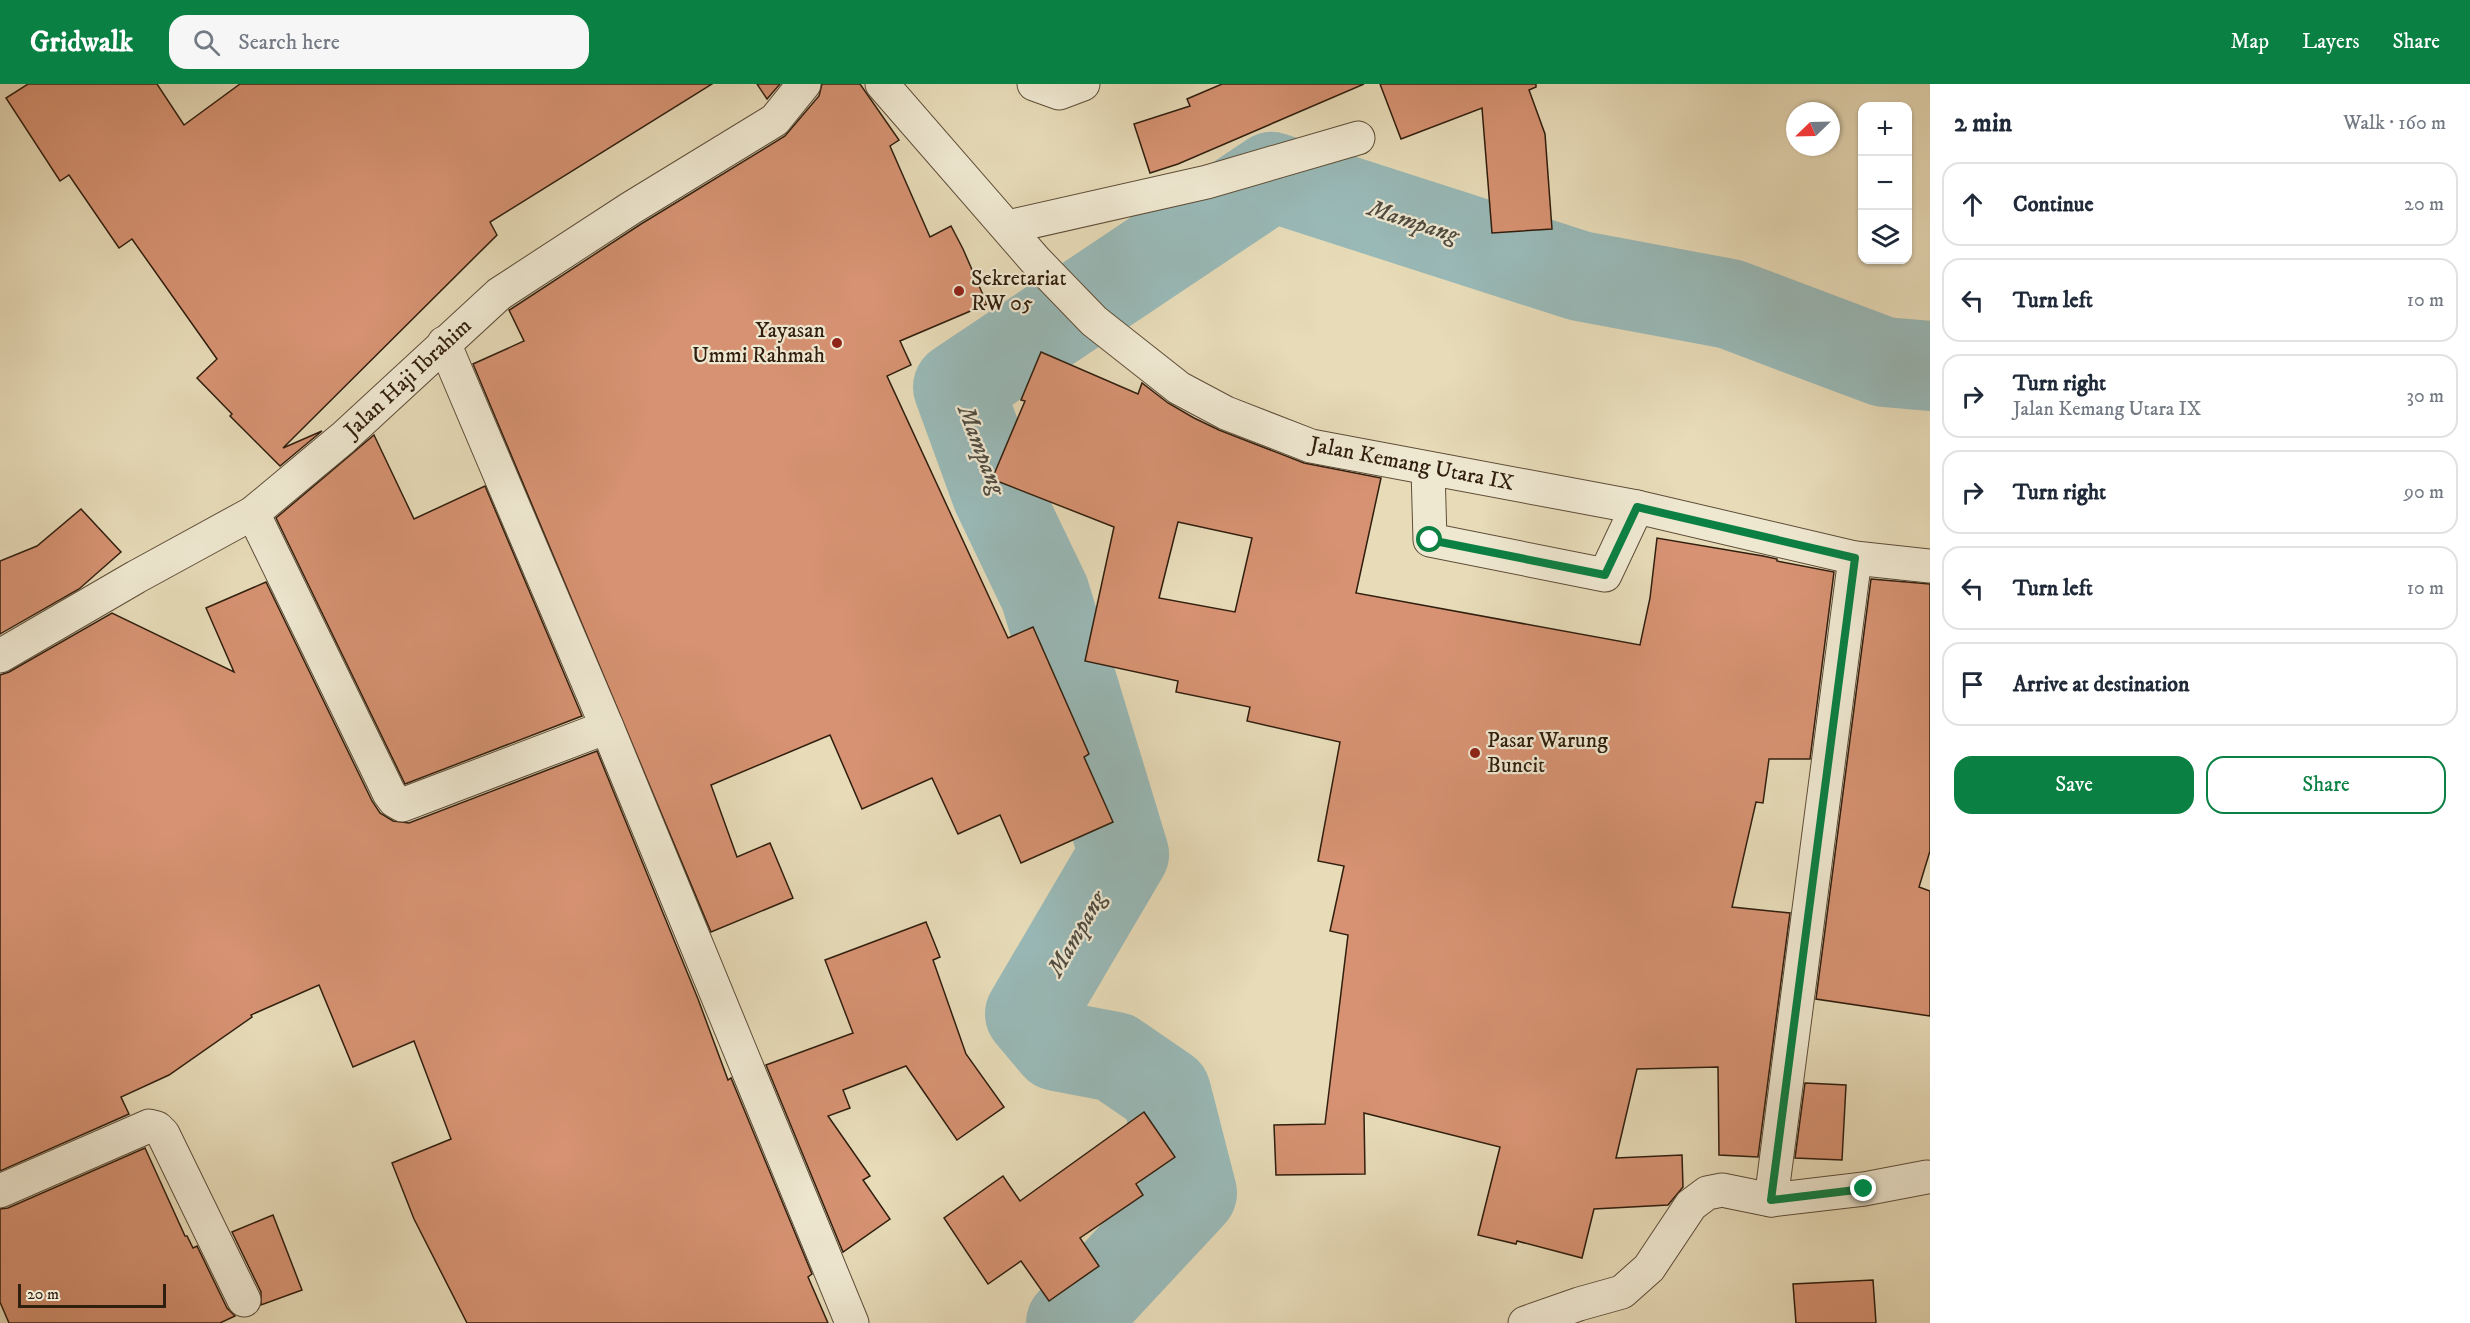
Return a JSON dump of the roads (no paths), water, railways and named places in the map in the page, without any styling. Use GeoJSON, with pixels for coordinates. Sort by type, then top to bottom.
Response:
{"type":"FeatureCollection","features":[{"type":"Feature","properties":{"kind":"street","name":"Jalan Haji Ibrahim"},"geometry":{"type":"LineString","coordinates":[[0,656],[136,577],[253,513],[343,438],[499,294],[631,208],[776,120],[804,84]]}},
{"type":"Feature","properties":{"kind":"street","name":"Jalan Kemang Utara IX"},"geometry":{"type":"LineString","coordinates":[[882,84],[1036,261],[1094,321],[1179,388],[1226,413],[1311,446],[1637,507],[1855,558],[1930,566]]}},
{"type":"Feature","properties":{"kind":"street"},"geometry":{"type":"LineString","coordinates":[[1034,84],[1059,93],[1083,84]]}},
{"type":"Feature","properties":{"kind":"street"},"geometry":{"type":"LineString","coordinates":[[1008,227],[1207,182],[1358,138]]}},
{"type":"Feature","properties":{"kind":"street"},"geometry":{"type":"LineString","coordinates":[[444,343],[607,727],[852,1323]]}},
{"type":"Feature","properties":{"kind":"street"},"geometry":{"type":"LineString","coordinates":[[1428,469],[1430,540],[1605,575],[1637,507]]}},
{"type":"Feature","properties":{"kind":"street"},"geometry":{"type":"LineString","coordinates":[[253,513],[389,793],[395,801],[402,805],[607,727]]}},
{"type":"Feature","properties":{"kind":"street"},"geometry":{"type":"LineString","coordinates":[[1771,1200],[1855,558]]}},
{"type":"Feature","properties":{"kind":"street"},"geometry":{"type":"LineString","coordinates":[[0,1191],[149,1126],[157,1128],[163,1134],[244,1300]]}},
{"type":"Feature","properties":{"kind":"street"},"geometry":{"type":"LineString","coordinates":[[1525,1323],[1622,1292],[1649,1268],[1691,1205],[1707,1193],[1722,1190],[1771,1200],[1864,1189],[1927,1177]]}},
{"type":"Feature","properties":{"kind":"waterway","name":"Mampang"},"geometry":{"type":"LineString","coordinates":[[1071,1323],[1192,1193],[1166,1092],[1115,1057],[1057,1046],[1030,1014],[1124,854],[1045,594],[997,494],[958,387],[1272,177],[1580,276],[1730,304],[1884,362],[1930,366]]}},
{"type":"Feature","properties":{"kind":"place","name":"Sekretariat RW 05"},"geometry":{"type":"Point","coordinates":[959,291]}},
{"type":"Feature","properties":{"kind":"place","name":"Yayasan Ummi Rahmah"},"geometry":{"type":"Point","coordinates":[837,343]}},
{"type":"Feature","properties":{"kind":"place","name":"Pasar Warung Buncit"},"geometry":{"type":"Point","coordinates":[1475,753]}}]}
